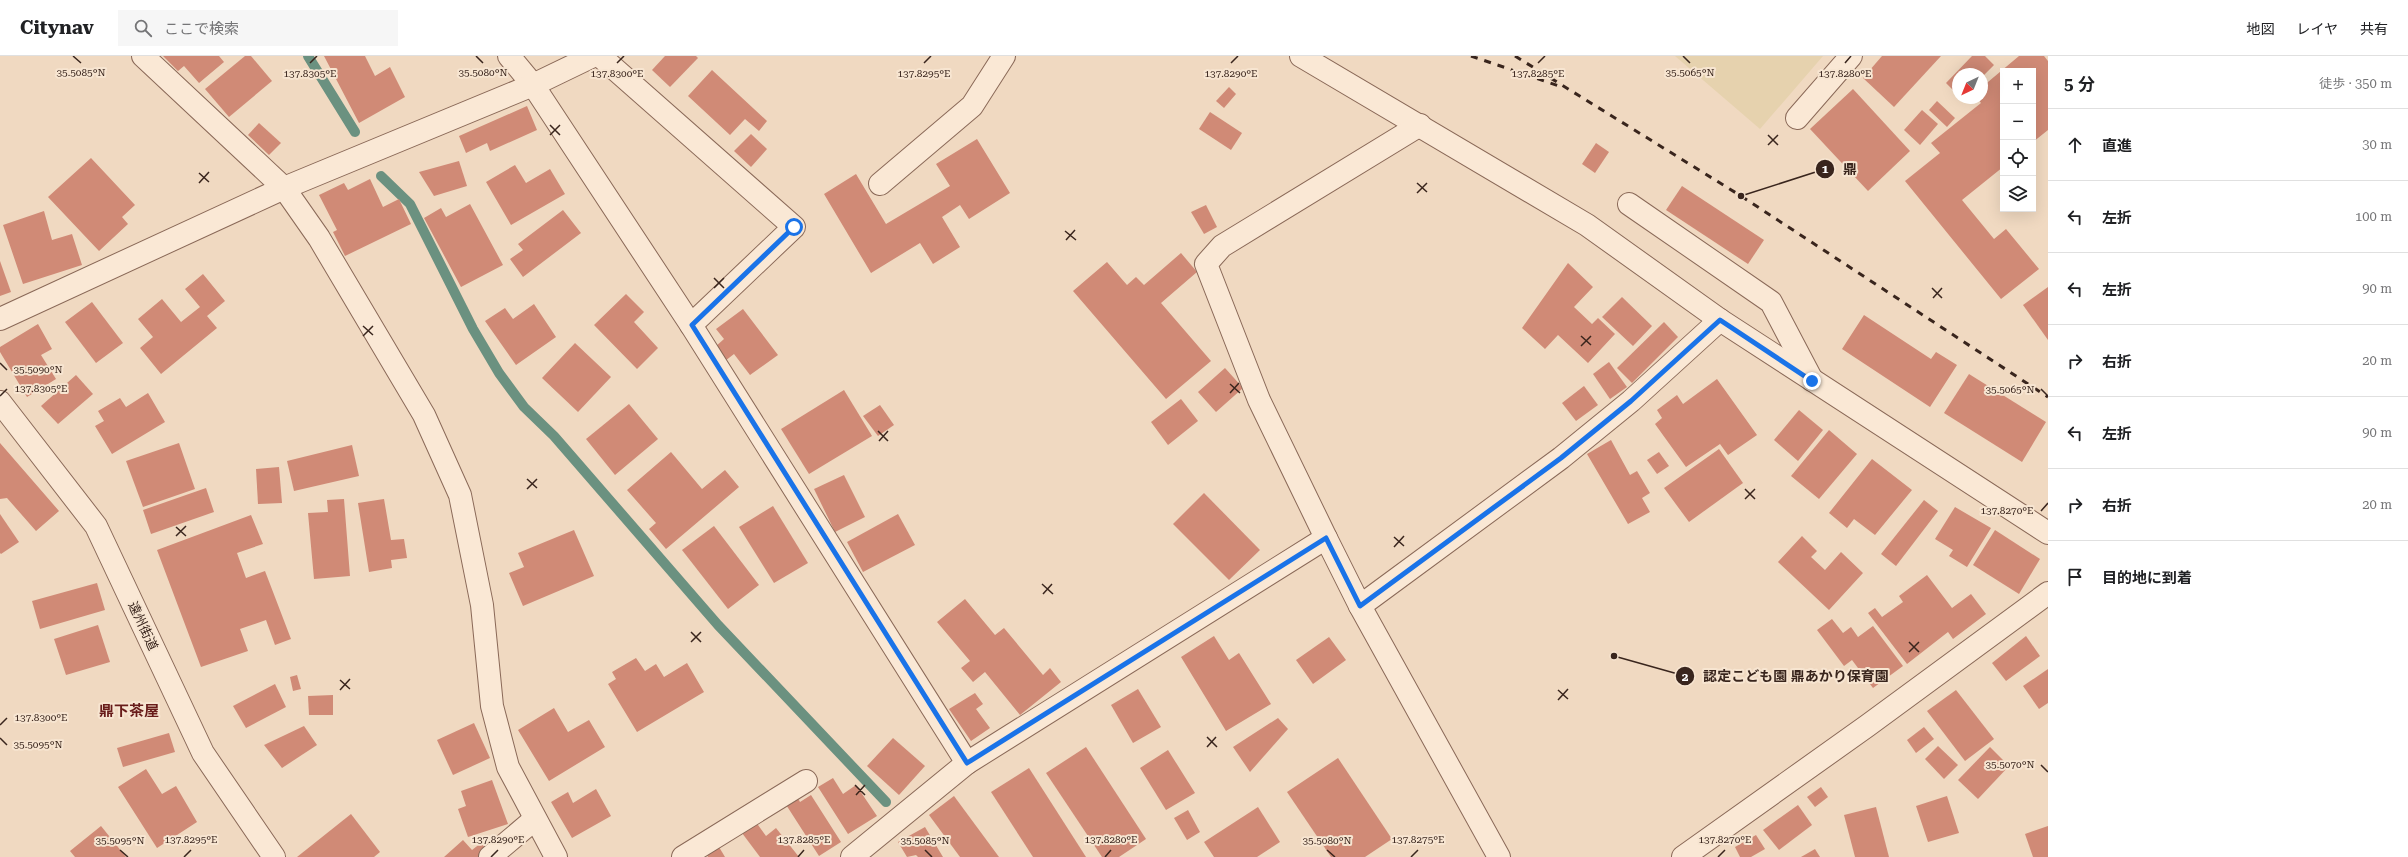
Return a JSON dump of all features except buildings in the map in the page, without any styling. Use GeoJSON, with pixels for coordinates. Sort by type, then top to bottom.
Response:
{"type":"FeatureCollection","features":[{"type":"Feature","properties":{"kind":"street"},"geometry":{"type":"LineString","coordinates":[[143,56],[284,188],[319,238],[424,415],[460,495],[482,605],[492,706],[508,767],[556,857]]}},
{"type":"Feature","properties":{"kind":"street"},"geometry":{"type":"LineString","coordinates":[[509,56],[533,85],[692,325],[967,763]]}},
{"type":"Feature","properties":{"kind":"street"},"geometry":{"type":"LineString","coordinates":[[0,319],[284,188],[533,85],[593,56]]}},
{"type":"Feature","properties":{"kind":"street"},"geometry":{"type":"LineString","coordinates":[[600,56],[794,227],[692,325]]}},
{"type":"Feature","properties":{"kind":"street"},"geometry":{"type":"LineString","coordinates":[[880,184],[972,106],[1004,56]]}},
{"type":"Feature","properties":{"kind":"street"},"geometry":{"type":"LineString","coordinates":[[1301,56],[1587,225],[1720,320],[2048,533]]}},
{"type":"Feature","properties":{"kind":"street"},"geometry":{"type":"LineString","coordinates":[[1796,118],[1851,56]]}},
{"type":"Feature","properties":{"kind":"street"},"geometry":{"type":"LineString","coordinates":[[1420,125],[1222,246],[1206,264],[1259,400],[1326,538],[1360,606],[1499,857]]}},
{"type":"Feature","properties":{"kind":"street"},"geometry":{"type":"LineString","coordinates":[[1629,204],[1771,302],[1812,381]]}},
{"type":"Feature","properties":{"kind":"street"},"geometry":{"type":"LineString","coordinates":[[1360,606],[1561,458],[1631,401],[1720,320]]}},
{"type":"Feature","properties":{"kind":"street","name":"遠州街道"},"geometry":{"type":"LineString","coordinates":[[0,402],[96,526],[203,753],[274,857]]}},
{"type":"Feature","properties":{"kind":"street"},"geometry":{"type":"LineString","coordinates":[[852,857],[967,763],[1326,538]]}},
{"type":"Feature","properties":{"kind":"street"},"geometry":{"type":"LineString","coordinates":[[1683,857],[1867,726],[2048,593]]}},
{"type":"Feature","properties":{"kind":"street"},"geometry":{"type":"LineString","coordinates":[[683,857],[806,782]]}},
{"type":"Feature","properties":{"kind":"street"},"geometry":{"type":"LineString","coordinates":[[490,857],[535,819]]}},
{"type":"Feature","properties":{"kind":"shaded area"},"geometry":{"type":"Polygon","coordinates":[[[1675,56],[1823,56],[1760,129],[1675,56]]]}},
{"type":"Feature","properties":{"kind":"waterway"},"geometry":{"type":"LineString","coordinates":[[308,56],[355,132]]}},
{"type":"Feature","properties":{"kind":"waterway"},"geometry":{"type":"LineString","coordinates":[[381,176],[410,204],[473,329],[499,373],[524,407],[554,436],[718,625],[886,802]]}},
{"type":"Feature","properties":{"kind":"railway"},"geometry":{"type":"LineString","coordinates":[[1471,56],[1559,86]]}},
{"type":"Feature","properties":{"kind":"railway"},"geometry":{"type":"LineString","coordinates":[[1515,56],[1741,196],[2048,397]]}},
{"type":"Feature","properties":{"kind":"place","name":"鼎"},"geometry":{"type":"Point","coordinates":[1741,196]}},
{"type":"Feature","properties":{"kind":"place","name":"認定こども園 鼎あかり保育園"},"geometry":{"type":"Point","coordinates":[1614,656]}},
{"type":"Feature","properties":{"kind":"district","name":"鼎下茶屋"},"geometry":{"type":"Point","coordinates":[129,711]}},
{"type":"Feature","properties":{"kind":"route"},"geometry":{"type":"LineString","coordinates":[[794,227],[692,325],[967,763],[1326,538],[1360,606],[1561,458],[1631,401],[1720,320],[1812,381]]}}]}
